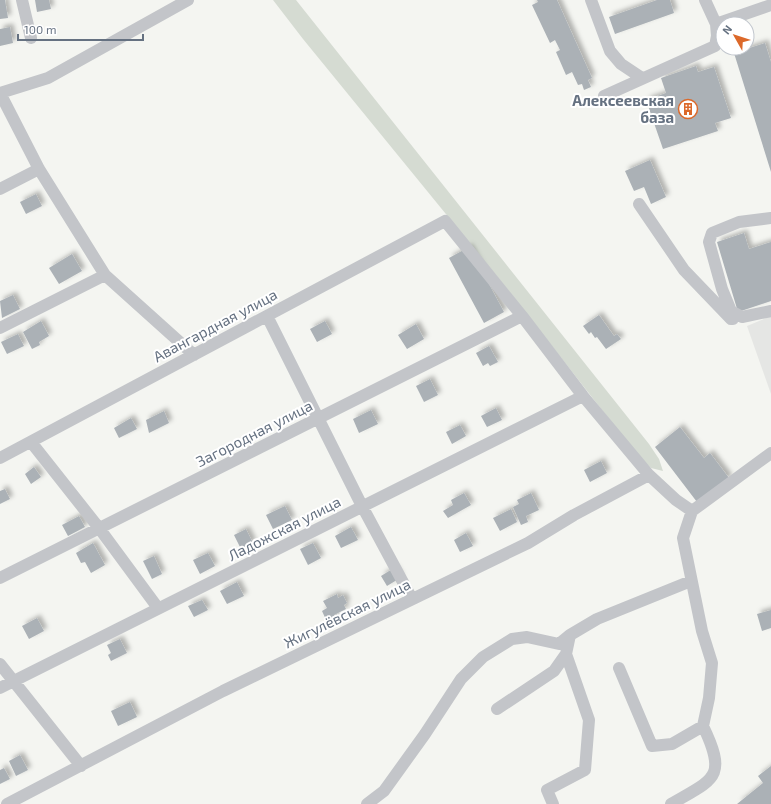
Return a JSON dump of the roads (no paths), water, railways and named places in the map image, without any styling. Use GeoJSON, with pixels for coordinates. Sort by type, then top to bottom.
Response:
{"type":"FeatureCollection","features":[{"type":"Feature","properties":{"kind":"street"},"geometry":{"type":"LineString","coordinates":[[22,0],[32,38]]}},
{"type":"Feature","properties":{"kind":"street"},"geometry":{"type":"LineString","coordinates":[[188,0],[48,78],[0,93],[39,169],[105,275],[194,355]]}},
{"type":"Feature","properties":{"kind":"street"},"geometry":{"type":"LineString","coordinates":[[591,0],[610,51],[621,64],[642,78]]}},
{"type":"Feature","properties":{"kind":"street"},"geometry":{"type":"LineString","coordinates":[[705,0],[715,22]]}},
{"type":"Feature","properties":{"kind":"street"},"geometry":{"type":"LineString","coordinates":[[739,16],[771,5]]}},
{"type":"Feature","properties":{"kind":"street"},"geometry":{"type":"LineString","coordinates":[[604,96],[715,46]]}},
{"type":"Feature","properties":{"kind":"street"},"geometry":{"type":"LineString","coordinates":[[0,189],[39,169]]}},
{"type":"Feature","properties":{"kind":"street"},"geometry":{"type":"LineString","coordinates":[[639,204],[684,270],[731,319],[771,311]]}},
{"type":"Feature","properties":{"kind":"street"},"geometry":{"type":"LineString","coordinates":[[742,317],[731,311],[722,289],[709,242],[712,233],[740,222],[771,218]]}},
{"type":"Feature","properties":{"kind":"street","name":"Авангардная улица"},"geometry":{"type":"LineString","coordinates":[[0,458],[445,221],[522,316]]}},
{"type":"Feature","properties":{"kind":"street"},"geometry":{"type":"LineString","coordinates":[[0,328],[105,275]]}},
{"type":"Feature","properties":{"kind":"street"},"geometry":{"type":"LineString","coordinates":[[267,316],[362,506],[412,599]]}},
{"type":"Feature","properties":{"kind":"street"},"geometry":{"type":"LineString","coordinates":[[522,316],[583,396],[649,475],[676,500],[692,511]]}},
{"type":"Feature","properties":{"kind":"street","name":"Загородная улица"},"geometry":{"type":"LineString","coordinates":[[0,578],[522,316]]}},
{"type":"Feature","properties":{"kind":"street","name":"Ладожская улица"},"geometry":{"type":"LineString","coordinates":[[0,688],[583,396]]}},
{"type":"Feature","properties":{"kind":"street"},"geometry":{"type":"LineString","coordinates":[[31,442],[99,528],[158,608]]}},
{"type":"Feature","properties":{"kind":"street"},"geometry":{"type":"LineString","coordinates":[[671,804],[708,782],[717,766],[712,744],[703,726],[710,698],[712,662],[702,631],[683,538],[692,511],[771,453]]}},
{"type":"Feature","properties":{"kind":"street","name":"Жигулёвская улица"},"geometry":{"type":"LineString","coordinates":[[7,804],[223,691],[528,543],[574,515],[649,475]]}},
{"type":"Feature","properties":{"kind":"street"},"geometry":{"type":"LineString","coordinates":[[367,804],[384,791],[425,734],[461,678],[483,657],[512,639],[527,637],[559,644],[570,635],[597,618],[691,581]]}},
{"type":"Feature","properties":{"kind":"street"},"geometry":{"type":"LineString","coordinates":[[497,709],[554,671],[566,654],[570,635]]}},
{"type":"Feature","properties":{"kind":"street"},"geometry":{"type":"LineString","coordinates":[[553,804],[547,790],[585,770],[589,720],[566,654]]}},
{"type":"Feature","properties":{"kind":"street"},"geometry":{"type":"LineString","coordinates":[[0,664],[81,766]]}},
{"type":"Feature","properties":{"kind":"street"},"geometry":{"type":"LineString","coordinates":[[619,668],[652,746],[672,744],[703,726]]}},
{"type":"Feature","properties":{"kind":"place","name":"Алексеевская база"},"geometry":{"type":"Point","coordinates":[688,109]}}]}
